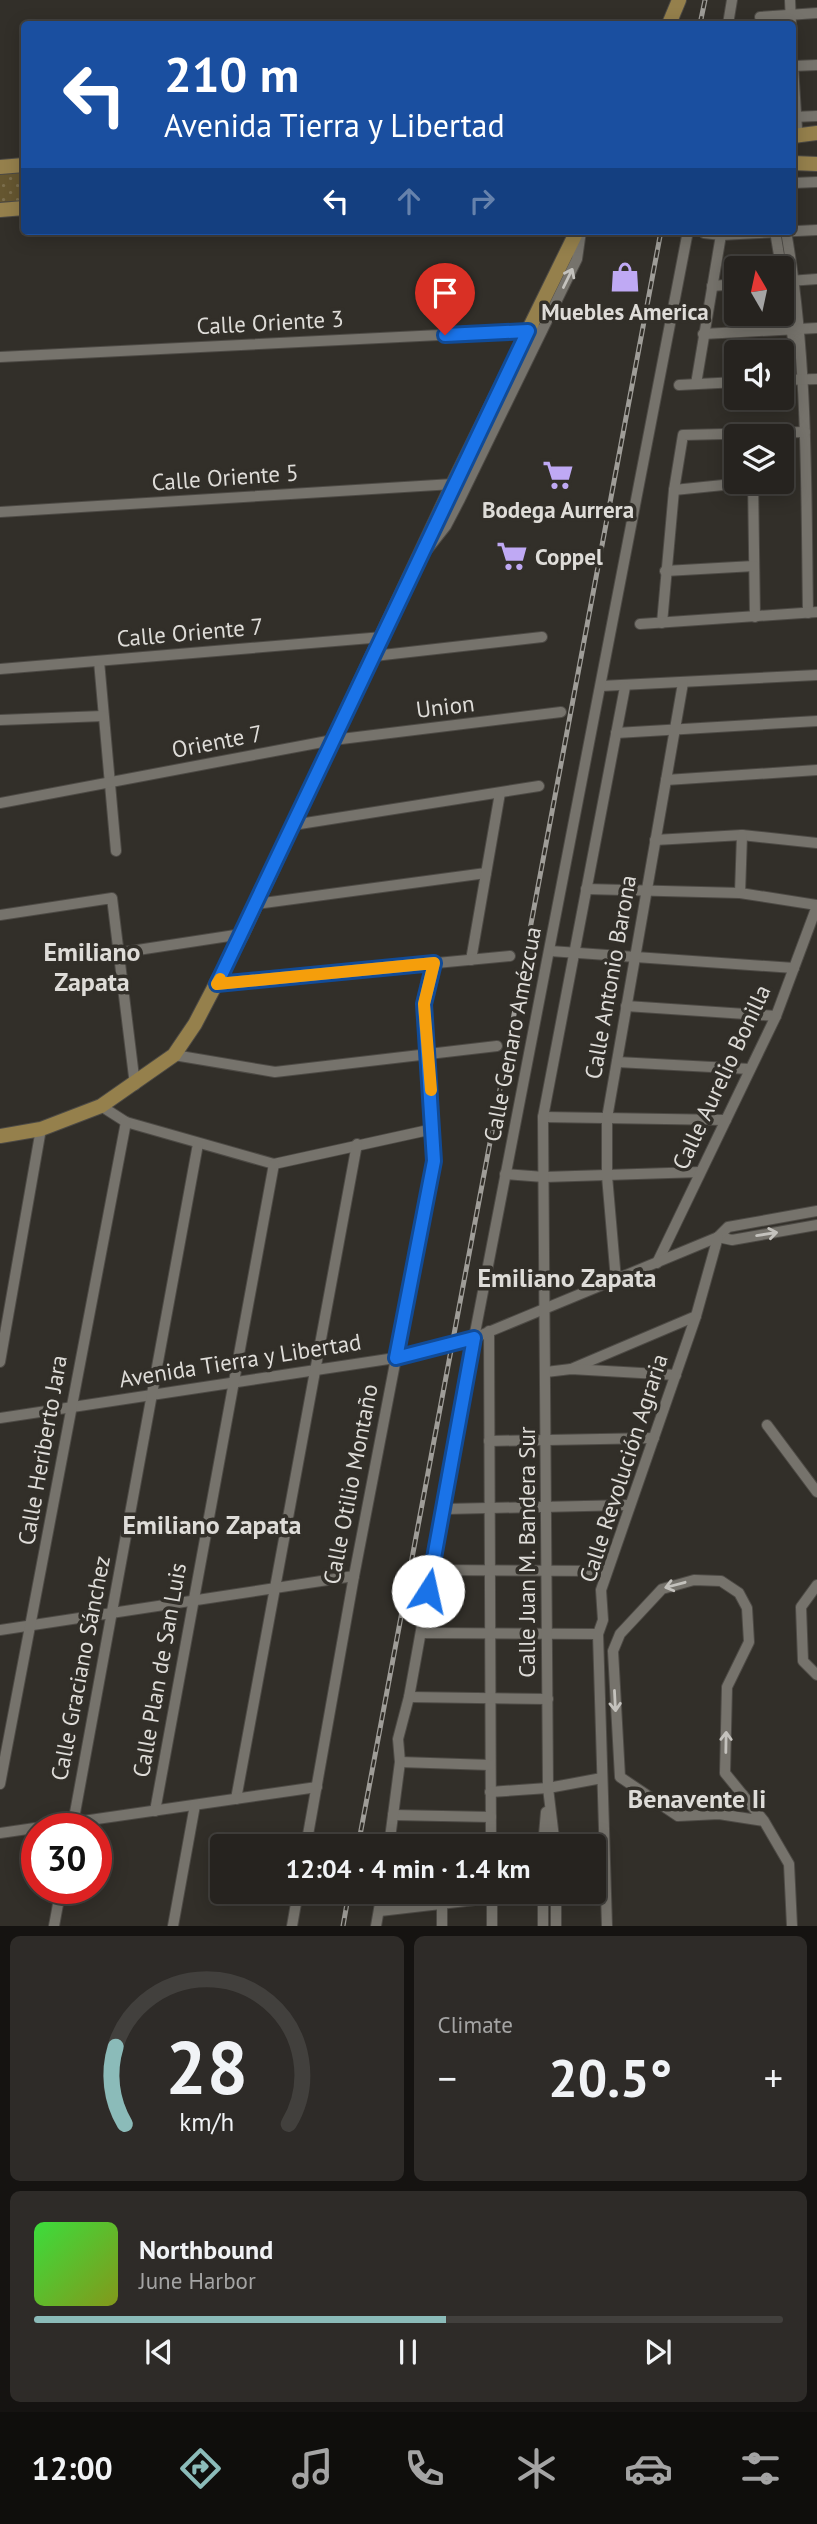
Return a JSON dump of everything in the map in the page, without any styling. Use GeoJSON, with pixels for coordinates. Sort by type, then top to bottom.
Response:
{"type":"FeatureCollection","features":[{"type":"Feature","properties":{"kind":"main road"},"geometry":{"type":"LineString","coordinates":[[670,21],[679,0]]}},
{"type":"Feature","properties":{"kind":"main road"},"geometry":{"type":"LineString","coordinates":[[796,126],[817,131]]}},
{"type":"Feature","properties":{"kind":"main road"},"geometry":{"type":"LineString","coordinates":[[796,163],[817,163]]}},
{"type":"Feature","properties":{"kind":"main road"},"geometry":{"type":"LineString","coordinates":[[0,167],[21,166]]}},
{"type":"Feature","properties":{"kind":"main road"},"geometry":{"type":"LineString","coordinates":[[796,171],[817,170]]}},
{"type":"Feature","properties":{"kind":"main road"},"geometry":{"type":"LineString","coordinates":[[0,210],[21,208]]}},
{"type":"Feature","properties":{"kind":"main road"},"geometry":{"type":"LineString","coordinates":[[0,1136],[41,1129],[101,1106],[135,1085],[174,1055],[217,984],[242,934],[423,555],[453,484],[535,331],[576,235]]}},
{"type":"Feature","properties":{"kind":"street"},"geometry":{"type":"LineString","coordinates":[[728,21],[732,0]]}},
{"type":"Feature","properties":{"kind":"street"},"geometry":{"type":"LineString","coordinates":[[790,0],[791,19]]}},
{"type":"Feature","properties":{"kind":"street"},"geometry":{"type":"LineString","coordinates":[[760,17],[791,19],[817,13]]}},
{"type":"Feature","properties":{"kind":"street"},"geometry":{"type":"LineString","coordinates":[[796,66],[817,65]]}},
{"type":"Feature","properties":{"kind":"street"},"geometry":{"type":"LineString","coordinates":[[796,125],[817,116]]}},
{"type":"Feature","properties":{"kind":"street"},"geometry":{"type":"LineString","coordinates":[[796,183],[817,181]]}},
{"type":"Feature","properties":{"kind":"street"},"geometry":{"type":"LineString","coordinates":[[796,231],[817,230]]}},
{"type":"Feature","properties":{"kind":"street","name":"Calle Genaro Amézcua"},"geometry":{"type":"LineString","coordinates":[[391,1834],[400,1762],[398,1740],[410,1697],[505,1174],[687,235]]}},
{"type":"Feature","properties":{"kind":"street"},"geometry":{"type":"LineString","coordinates":[[696,384],[721,235]]}},
{"type":"Feature","properties":{"kind":"street"},"geometry":{"type":"LineString","coordinates":[[781,235],[784,256]]}},
{"type":"Feature","properties":{"kind":"street"},"geometry":{"type":"LineString","coordinates":[[794,281],[817,279]]}},
{"type":"Feature","properties":{"kind":"street"},"geometry":{"type":"LineString","coordinates":[[712,286],[724,285]]}},
{"type":"Feature","properties":{"kind":"street"},"geometry":{"type":"LineString","coordinates":[[640,624],[812,612],[801,432],[801,379],[794,317]]}},
{"type":"Feature","properties":{"kind":"street"},"geometry":{"type":"LineString","coordinates":[[703,334],[817,328]]}},
{"type":"Feature","properties":{"kind":"street"},"geometry":{"type":"LineString","coordinates":[[423,555],[446,526],[535,331]]}},
{"type":"Feature","properties":{"kind":"street","name":"Calle Oriente 3"},"geometry":{"type":"LineString","coordinates":[[0,356],[535,331]]}},
{"type":"Feature","properties":{"kind":"street"},"geometry":{"type":"LineString","coordinates":[[794,379],[817,379]]}},
{"type":"Feature","properties":{"kind":"street"},"geometry":{"type":"LineString","coordinates":[[680,385],[724,383]]}},
{"type":"Feature","properties":{"kind":"street"},"geometry":{"type":"LineString","coordinates":[[794,432],[801,432]]}},
{"type":"Feature","properties":{"kind":"street"},"geometry":{"type":"LineString","coordinates":[[662,623],[674,490],[683,435],[724,435]]}},
{"type":"Feature","properties":{"kind":"street","name":"Calle Oriente 5"},"geometry":{"type":"LineString","coordinates":[[0,512],[453,484]]}},
{"type":"Feature","properties":{"kind":"street"},"geometry":{"type":"LineString","coordinates":[[674,490],[724,485]]}},
{"type":"Feature","properties":{"kind":"street"},"geometry":{"type":"LineString","coordinates":[[753,494],[755,617]]}},
{"type":"Feature","properties":{"kind":"street"},"geometry":{"type":"LineString","coordinates":[[665,571],[754,566]]}},
{"type":"Feature","properties":{"kind":"street","name":"Calle Oriente 7"},"geometry":{"type":"LineString","coordinates":[[0,669],[383,637]]}},
{"type":"Feature","properties":{"kind":"street"},"geometry":{"type":"LineString","coordinates":[[373,656],[542,637]]}},
{"type":"Feature","properties":{"kind":"street"},"geometry":{"type":"LineString","coordinates":[[99,661],[116,851]]}},
{"type":"Feature","properties":{"kind":"street"},"geometry":{"type":"LineString","coordinates":[[601,686],[625,687],[817,675]]}},
{"type":"Feature","properties":{"kind":"street","name":"Calle Antonio Barona"},"geometry":{"type":"LineString","coordinates":[[616,1280],[607,1175],[607,1118],[683,683]]}},
{"type":"Feature","properties":{"kind":"street","name":"Calle Juan M. Bandera Sur"},"geometry":{"type":"LineString","coordinates":[[549,1834],[543,1117],[625,687]]}},
{"type":"Feature","properties":{"kind":"street","name":"Union"},"geometry":{"type":"LineString","coordinates":[[333,740],[561,712]]}},
{"type":"Feature","properties":{"kind":"street"},"geometry":{"type":"LineString","coordinates":[[0,720],[103,716]]}},
{"type":"Feature","properties":{"kind":"street"},"geometry":{"type":"LineString","coordinates":[[616,733],[674,732],[817,722]]}},
{"type":"Feature","properties":{"kind":"street","name":"Oriente 7"},"geometry":{"type":"LineString","coordinates":[[0,803],[333,740]]}},
{"type":"Feature","properties":{"kind":"street"},"geometry":{"type":"LineString","coordinates":[[666,780],[817,769]]}},
{"type":"Feature","properties":{"kind":"street"},"geometry":{"type":"LineString","coordinates":[[293,825],[539,786]]}},
{"type":"Feature","properties":{"kind":"street"},"geometry":{"type":"LineString","coordinates":[[471,960],[500,793]]}},
{"type":"Feature","properties":{"kind":"street"},"geometry":{"type":"LineString","coordinates":[[740,893],[742,835]]}},
{"type":"Feature","properties":{"kind":"street"},"geometry":{"type":"LineString","coordinates":[[655,840],[742,835],[817,843]]}},
{"type":"Feature","properties":{"kind":"street"},"geometry":{"type":"LineString","coordinates":[[256,904],[486,873]]}},
{"type":"Feature","properties":{"kind":"street"},"geometry":{"type":"LineString","coordinates":[[586,889],[740,893],[817,905]]}},
{"type":"Feature","properties":{"kind":"street"},"geometry":{"type":"LineString","coordinates":[[0,915],[112,898],[135,1085]]}},
{"type":"Feature","properties":{"kind":"street","name":"Calle Aurelio Bonilla"},"geometry":{"type":"LineString","coordinates":[[657,1263],[776,1016],[817,905]]}},
{"type":"Feature","properties":{"kind":"street"},"geometry":{"type":"LineString","coordinates":[[118,953],[242,934]]}},
{"type":"Feature","properties":{"kind":"street"},"geometry":{"type":"LineString","coordinates":[[550,951],[635,954],[794,968]]}},
{"type":"Feature","properties":{"kind":"street"},"geometry":{"type":"LineString","coordinates":[[217,984],[510,956]]}},
{"type":"Feature","properties":{"kind":"street","name":"Calle Otilio Montaño"},"geometry":{"type":"LineString","coordinates":[[308,1834],[354,1576],[434,1161],[424,1004],[434,963]]}},
{"type":"Feature","properties":{"kind":"street"},"geometry":{"type":"LineString","coordinates":[[626,1006],[776,1016]]}},
{"type":"Feature","properties":{"kind":"street"},"geometry":{"type":"LineString","coordinates":[[174,1055],[275,1072],[496,1046]]}},
{"type":"Feature","properties":{"kind":"street"},"geometry":{"type":"LineString","coordinates":[[617,1062],[750,1069]]}},
{"type":"Feature","properties":{"kind":"street"},"geometry":{"type":"LineString","coordinates":[[101,1106],[125,1122],[274,1164],[433,1129]]}},
{"type":"Feature","properties":{"kind":"street"},"geometry":{"type":"LineString","coordinates":[[543,1117],[726,1120]]}},
{"type":"Feature","properties":{"kind":"street","name":"Calle Heriberto Jara"},"geometry":{"type":"LineString","coordinates":[[0,1784],[125,1122]]}},
{"type":"Feature","properties":{"kind":"street"},"geometry":{"type":"LineString","coordinates":[[0,1362],[41,1129]]}},
{"type":"Feature","properties":{"kind":"street","name":"Calle Graciano Sánchez"},"geometry":{"type":"LineString","coordinates":[[74,1813],[198,1144]]}},
{"type":"Feature","properties":{"kind":"street"},"geometry":{"type":"LineString","coordinates":[[236,1799],[357,1144]]}},
{"type":"Feature","properties":{"kind":"street","name":"Calle Plan de San Luis"},"geometry":{"type":"LineString","coordinates":[[155,1811],[274,1164]]}},
{"type":"Feature","properties":{"kind":"street"},"geometry":{"type":"LineString","coordinates":[[505,1174],[544,1177],[701,1172]]}},
{"type":"Feature","properties":{"kind":"street"},"geometry":{"type":"LineString","coordinates":[[718,1237],[728,1227],[817,1211]]}},
{"type":"Feature","properties":{"kind":"street"},"geometry":{"type":"LineString","coordinates":[[718,1237],[732,1240],[817,1226]]}},
{"type":"Feature","properties":{"kind":"street","name":"Avenida Tierra y Libertad"},"geometry":{"type":"LineString","coordinates":[[0,1418],[396,1358],[474,1338],[718,1237]]}},
{"type":"Feature","properties":{"kind":"street","name":"Calle Revolución Agraria"},"geometry":{"type":"LineString","coordinates":[[604,1834],[598,1634],[603,1620],[601,1590],[696,1316],[718,1237]]}},
{"type":"Feature","properties":{"kind":"street"},"geometry":{"type":"LineString","coordinates":[[571,1369],[696,1316]]}},
{"type":"Feature","properties":{"kind":"street"},"geometry":{"type":"LineString","coordinates":[[489,1331],[491,1817],[489,1834]]}},
{"type":"Feature","properties":{"kind":"street"},"geometry":{"type":"LineString","coordinates":[[546,1372],[571,1369],[676,1375]]}},
{"type":"Feature","properties":{"kind":"street"},"geometry":{"type":"LineString","coordinates":[[767,1425],[817,1489]]}},
{"type":"Feature","properties":{"kind":"street"},"geometry":{"type":"LineString","coordinates":[[489,1441],[653,1438]]}},
{"type":"Feature","properties":{"kind":"street"},"geometry":{"type":"LineString","coordinates":[[444,1508],[629,1505]]}},
{"type":"Feature","properties":{"kind":"street"},"geometry":{"type":"LineString","coordinates":[[431,1570],[607,1571]]}},
{"type":"Feature","properties":{"kind":"street"},"geometry":{"type":"LineString","coordinates":[[0,1630],[354,1576]]}},
{"type":"Feature","properties":{"kind":"street"},"geometry":{"type":"LineString","coordinates":[[764,1821],[719,1814],[678,1816],[620,1777],[612,1651],[620,1634],[662,1589],[694,1580],[721,1581],[739,1593],[747,1608],[749,1642],[727,1687],[725,1773],[764,1821],[789,1864],[792,1926]]}},
{"type":"Feature","properties":{"kind":"street"},"geometry":{"type":"LineString","coordinates":[[817,1585],[801,1607],[803,1661],[817,1675]]}},
{"type":"Feature","properties":{"kind":"street"},"geometry":{"type":"LineString","coordinates":[[422,1633],[598,1634]]}},
{"type":"Feature","properties":{"kind":"street"},"geometry":{"type":"LineString","coordinates":[[410,1697],[548,1699]]}},
{"type":"Feature","properties":{"kind":"street"},"geometry":{"type":"LineString","coordinates":[[400,1762],[490,1765]]}},
{"type":"Feature","properties":{"kind":"street"},"geometry":{"type":"LineString","coordinates":[[490,1792],[548,1791],[602,1778]]}},
{"type":"Feature","properties":{"kind":"street"},"geometry":{"type":"LineString","coordinates":[[112,1819],[317,1787]]}},
{"type":"Feature","properties":{"kind":"street"},"geometry":{"type":"LineString","coordinates":[[719,1814],[743,1795]]}},
{"type":"Feature","properties":{"kind":"street"},"geometry":{"type":"LineString","coordinates":[[173,1926],[195,1805]]}},
{"type":"Feature","properties":{"kind":"street"},"geometry":{"type":"LineString","coordinates":[[393,1815],[491,1817]]}},
{"type":"Feature","properties":{"kind":"street"},"geometry":{"type":"LineString","coordinates":[[0,1833],[21,1831]]}},
{"type":"Feature","properties":{"kind":"street","name":"Calle Revolución Agraria"},"geometry":{"type":"LineString","coordinates":[[606,1884],[607,1926]]}},
{"type":"Feature","properties":{"kind":"street"},"geometry":{"type":"LineString","coordinates":[[54,1926],[58,1904]]}},
{"type":"Feature","properties":{"kind":"street"},"geometry":{"type":"LineString","coordinates":[[292,1926],[296,1904]]}},
{"type":"Feature","properties":{"kind":"street"},"geometry":{"type":"LineString","coordinates":[[376,1926],[381,1904]]}},
{"type":"Feature","properties":{"kind":"street"},"geometry":{"type":"LineString","coordinates":[[380,1911],[442,1904],[442,1926]]}},
{"type":"Feature","properties":{"kind":"street"},"geometry":{"type":"LineString","coordinates":[[492,1904],[492,1926]]}},
{"type":"Feature","properties":{"kind":"street"},"geometry":{"type":"LineString","coordinates":[[543,1904],[543,1926]]}},
{"type":"Feature","properties":{"kind":"street"},"geometry":{"type":"LineString","coordinates":[[556,1904],[556,1926]]}},
{"type":"Feature","properties":{"kind":"shaded area"},"geometry":{"type":"Polygon","coordinates":[[[21,171],[21,201],[0,202],[0,172],[21,171]]]}},
{"type":"Feature","properties":{"kind":"railway"},"geometry":{"type":"LineString","coordinates":[[701,21],[705,0]]}},
{"type":"Feature","properties":{"kind":"railway"},"geometry":{"type":"LineString","coordinates":[[360,1834],[660,235]]}},
{"type":"Feature","properties":{"kind":"railway"},"geometry":{"type":"LineString","coordinates":[[343,1926],[347,1904]]}},
{"type":"Feature","properties":{"kind":"slow traffic"},"geometry":{"type":"LineString","coordinates":[[220,979],[217,984],[434,963],[424,1004],[431,1090]]}},
{"type":"Feature","properties":{"kind":"place","name":"Muebles America"},"geometry":{"type":"Point","coordinates":[625,277]}},
{"type":"Feature","properties":{"kind":"place","name":"Bodega Aurrera"},"geometry":{"type":"Point","coordinates":[558,475]}},
{"type":"Feature","properties":{"kind":"place","name":"Coppel"},"geometry":{"type":"Point","coordinates":[512,556]}},
{"type":"Feature","properties":{"kind":"district","name":"Emiliano Zapata"},"geometry":{"type":"Point","coordinates":[92,966]}},
{"type":"Feature","properties":{"kind":"district","name":"Emiliano Zapata"},"geometry":{"type":"Point","coordinates":[567,1277]}},
{"type":"Feature","properties":{"kind":"district","name":"Emiliano Zapata"},"geometry":{"type":"Point","coordinates":[212,1524]}},
{"type":"Feature","properties":{"kind":"district","name":"Benavente Ii"},"geometry":{"type":"Point","coordinates":[697,1798]}},
{"type":"Feature","properties":{"kind":"route"},"geometry":{"type":"LineString","coordinates":[[428,1591],[474,1338],[396,1358],[434,1161],[424,1004],[434,963],[217,984],[528,331],[445,335]]}}]}
